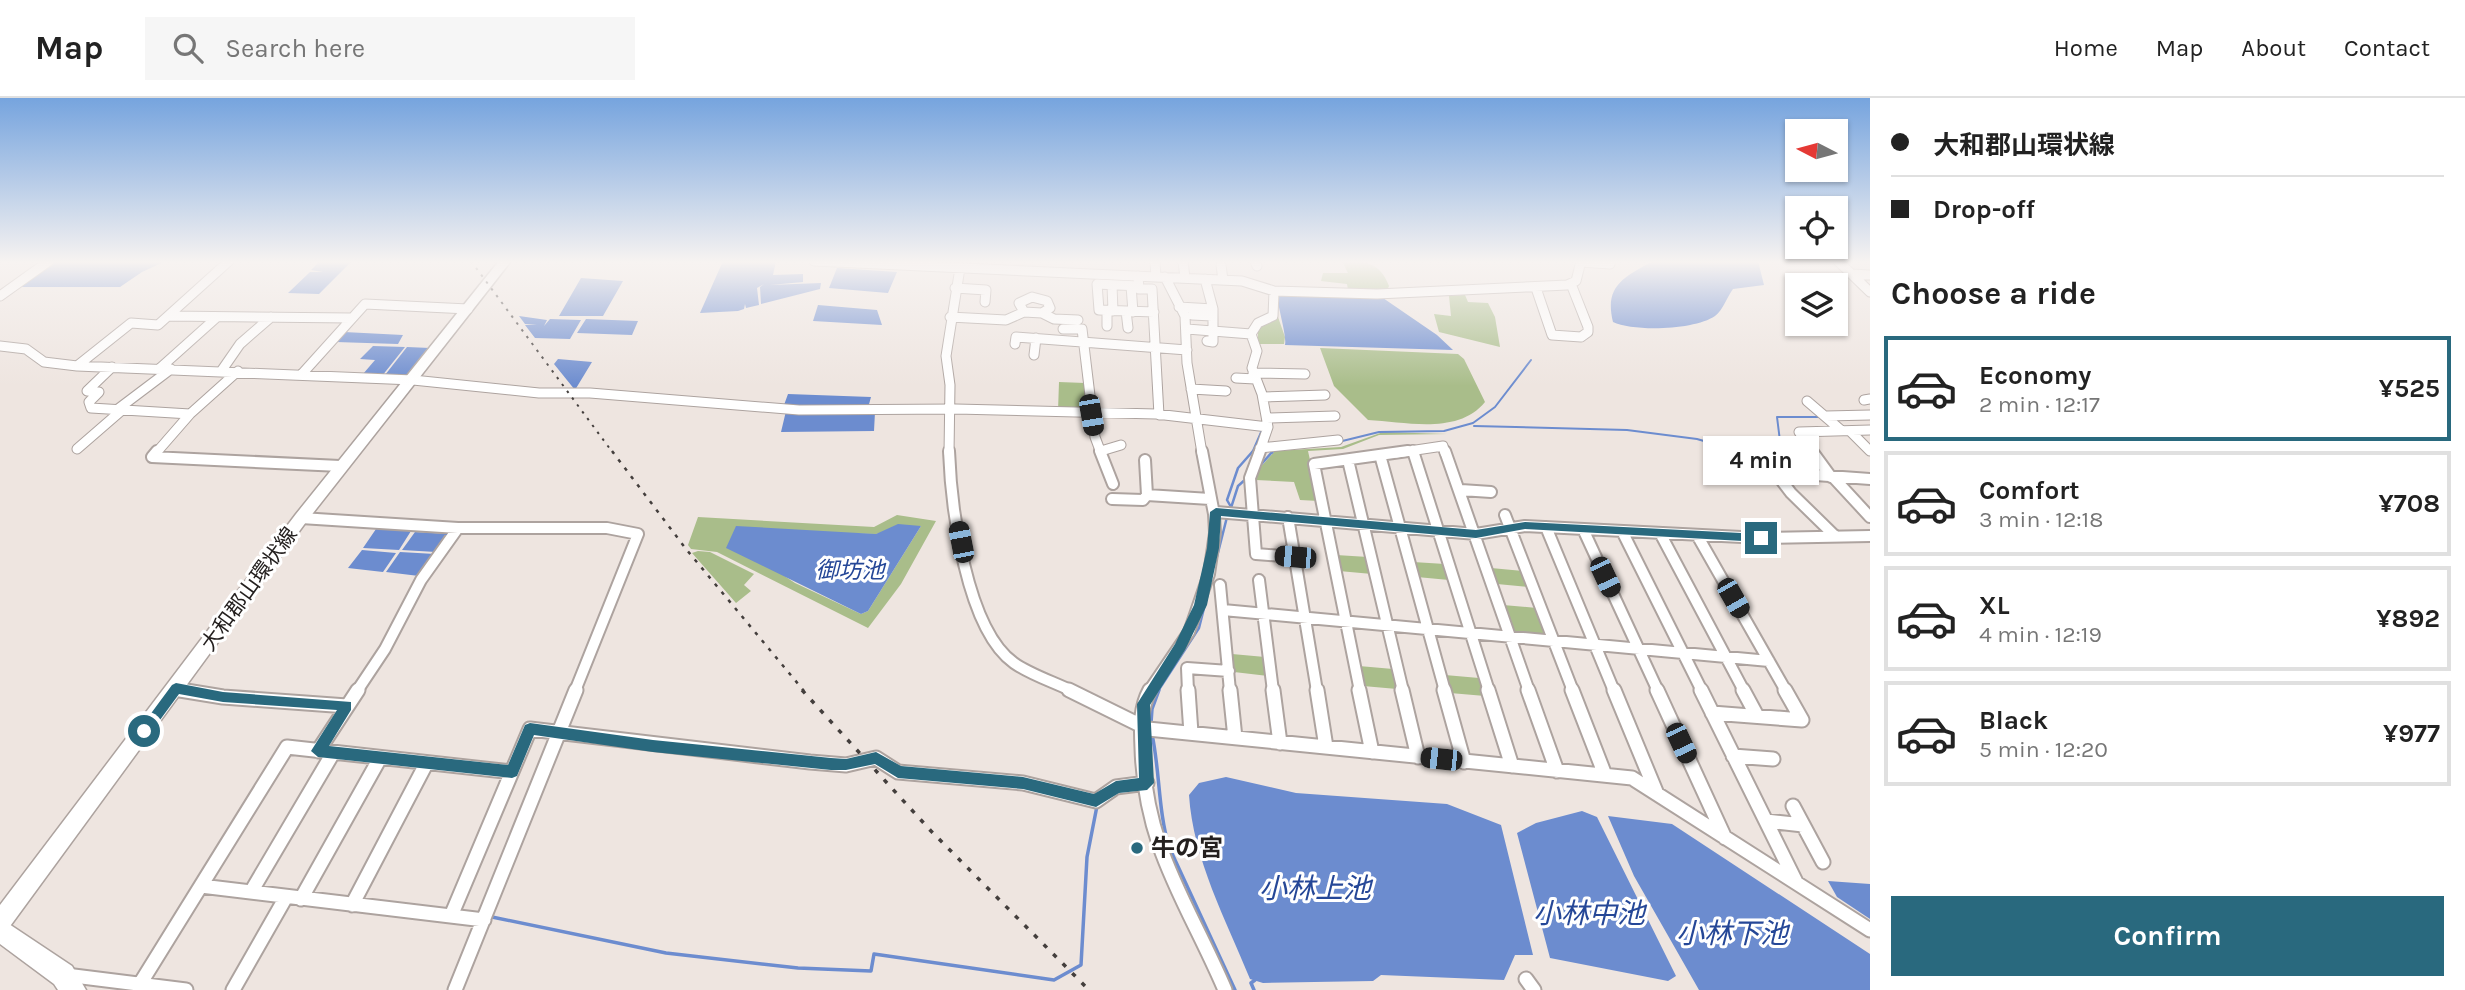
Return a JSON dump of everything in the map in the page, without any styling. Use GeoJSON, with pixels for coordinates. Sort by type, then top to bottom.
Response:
{"type":"FeatureCollection","features":[{"type":"Feature","properties":{"kind":"main road","name":"大和郡山環状線"},"geometry":{"type":"LineString","coordinates":[[0,922],[301,518],[473,303]]}},
{"type":"Feature","properties":{"kind":"main road"},"geometry":{"type":"LineString","coordinates":[[0,930],[68,982]]}},
{"type":"Feature","properties":{"kind":"street"},"geometry":{"type":"LineString","coordinates":[[77,366],[131,323],[158,325],[184,303]]}},
{"type":"Feature","properties":{"kind":"street"},"geometry":{"type":"LineString","coordinates":[[952,303],[946,356],[950,370],[948,409],[953,502],[977,605],[996,645],[1013,662],[1036,676],[1148,728],[1632,778],[1870,930]]}},
{"type":"Feature","properties":{"kind":"street"},"geometry":{"type":"LineString","coordinates":[[1021,303],[1019,305],[1024,312]]}},
{"type":"Feature","properties":{"kind":"street"},"geometry":{"type":"LineString","coordinates":[[1042,313],[1050,306],[1048,303]]}},
{"type":"Feature","properties":{"kind":"street"},"geometry":{"type":"LineString","coordinates":[[1098,303],[1099,310],[1154,312]]}},
{"type":"Feature","properties":{"kind":"street"},"geometry":{"type":"LineString","coordinates":[[1107,326],[1111,303]]}},
{"type":"Feature","properties":{"kind":"street"},"geometry":{"type":"LineString","coordinates":[[1128,328],[1132,303]]}},
{"type":"Feature","properties":{"kind":"street"},"geometry":{"type":"LineString","coordinates":[[1153,303],[1158,341],[1159,415]]}},
{"type":"Feature","properties":{"kind":"street"},"geometry":{"type":"LineString","coordinates":[[1176,303],[1185,316],[1191,389],[1210,499],[1219,512],[1200,605],[1180,647],[1147,695],[1147,783],[1156,838],[1167,871],[1225,990]]}},
{"type":"Feature","properties":{"kind":"street"},"geometry":{"type":"LineString","coordinates":[[1207,341],[1213,342],[1211,303]]}},
{"type":"Feature","properties":{"kind":"street"},"geometry":{"type":"LineString","coordinates":[[1273,303],[1273,316],[1258,323],[1251,334],[1256,351],[1252,363],[1254,376],[1267,422],[1251,474],[1251,514],[1256,554],[1295,557]]}},
{"type":"Feature","properties":{"kind":"street"},"geometry":{"type":"LineString","coordinates":[[1541,303],[1552,335],[1581,337],[1588,332],[1588,327],[1578,303]]}},
{"type":"Feature","properties":{"kind":"street"},"geometry":{"type":"LineString","coordinates":[[301,375],[365,304],[468,309]]}},
{"type":"Feature","properties":{"kind":"street"},"geometry":{"type":"LineString","coordinates":[[1179,307],[1213,312]]}},
{"type":"Feature","properties":{"kind":"street"},"geometry":{"type":"LineString","coordinates":[[950,317],[1006,320],[1024,312],[1042,313],[1050,318],[1079,320]]}},
{"type":"Feature","properties":{"kind":"street"},"geometry":{"type":"LineString","coordinates":[[1192,315],[1213,312]]}},
{"type":"Feature","properties":{"kind":"street"},"geometry":{"type":"LineString","coordinates":[[159,369],[220,315],[351,318]]}},
{"type":"Feature","properties":{"kind":"street"},"geometry":{"type":"LineString","coordinates":[[169,316],[216,318]]}},
{"type":"Feature","properties":{"kind":"street"},"geometry":{"type":"LineString","coordinates":[[222,370],[240,344],[271,317]]}},
{"type":"Feature","properties":{"kind":"street"},"geometry":{"type":"LineString","coordinates":[[1187,329],[1251,334]]}},
{"type":"Feature","properties":{"kind":"street"},"geometry":{"type":"LineString","coordinates":[[1015,344],[1016,337],[1036,338],[1058,333],[1084,341],[1187,350]]}},
{"type":"Feature","properties":{"kind":"street"},"geometry":{"type":"LineString","coordinates":[[1034,355],[1036,338]]}},
{"type":"Feature","properties":{"kind":"street"},"geometry":{"type":"LineString","coordinates":[[1084,341],[1091,415],[1113,484]]}},
{"type":"Feature","properties":{"kind":"street"},"geometry":{"type":"LineString","coordinates":[[0,346],[26,349],[44,362],[77,366],[413,380],[539,393],[590,393],[799,410],[948,409],[1159,415],[1197,420],[1267,422],[1335,416]]}},
{"type":"Feature","properties":{"kind":"street"},"geometry":{"type":"LineString","coordinates":[[112,367],[87,391],[99,392],[89,402],[91,408],[193,414],[238,371]]}},
{"type":"Feature","properties":{"kind":"street"},"geometry":{"type":"LineString","coordinates":[[77,449],[171,369]]}},
{"type":"Feature","properties":{"kind":"street"},"geometry":{"type":"LineString","coordinates":[[1237,378],[1299,376]]}},
{"type":"Feature","properties":{"kind":"street"},"geometry":{"type":"LineString","coordinates":[[1191,389],[1226,391]]}},
{"type":"Feature","properties":{"kind":"street"},"geometry":{"type":"LineString","coordinates":[[1262,397],[1325,395]]}},
{"type":"Feature","properties":{"kind":"street"},"geometry":{"type":"LineString","coordinates":[[1807,401],[1870,451]]}},
{"type":"Feature","properties":{"kind":"street"},"geometry":{"type":"LineString","coordinates":[[190,414],[152,457],[340,467]]}},
{"type":"Feature","properties":{"kind":"street"},"geometry":{"type":"LineString","coordinates":[[1827,418],[1870,415]]}},
{"type":"Feature","properties":{"kind":"street"},"geometry":{"type":"LineString","coordinates":[[1870,430],[1799,432],[1832,477],[1870,517]]}},
{"type":"Feature","properties":{"kind":"street"},"geometry":{"type":"LineString","coordinates":[[1260,449],[1338,440]]}},
{"type":"Feature","properties":{"kind":"street"},"geometry":{"type":"LineString","coordinates":[[1101,451],[1121,445]]}},
{"type":"Feature","properties":{"kind":"street"},"geometry":{"type":"LineString","coordinates":[[1372,752],[1314,464],[1443,446],[1461,490],[1558,771]]}},
{"type":"Feature","properties":{"kind":"street"},"geometry":{"type":"LineString","coordinates":[[1413,450],[1512,766]]}},
{"type":"Feature","properties":{"kind":"street"},"geometry":{"type":"LineString","coordinates":[[1380,455],[1464,762]]}},
{"type":"Feature","properties":{"kind":"street"},"geometry":{"type":"LineString","coordinates":[[1112,499],[1143,500],[1147,495],[1145,460]]}},
{"type":"Feature","properties":{"kind":"street"},"geometry":{"type":"LineString","coordinates":[[1348,460],[1418,757]]}},
{"type":"Feature","properties":{"kind":"street"},"geometry":{"type":"LineString","coordinates":[[1836,537],[1791,493],[1777,472],[1870,479]]}},
{"type":"Feature","properties":{"kind":"street"},"geometry":{"type":"LineString","coordinates":[[1461,490],[1491,492]]}},
{"type":"Feature","properties":{"kind":"street"},"geometry":{"type":"LineString","coordinates":[[1147,495],[1210,499]]}},
{"type":"Feature","properties":{"kind":"street"},"geometry":{"type":"LineString","coordinates":[[1219,512],[1476,534],[1510,528],[1546,527],[1697,535],[1870,536]]}},
{"type":"Feature","properties":{"kind":"street"},"geometry":{"type":"LineString","coordinates":[[1505,515],[1605,775]]}},
{"type":"Feature","properties":{"kind":"street"},"geometry":{"type":"LineString","coordinates":[[1288,517],[1326,747]]}},
{"type":"Feature","properties":{"kind":"street"},"geometry":{"type":"LineString","coordinates":[[301,518],[458,528],[607,528],[638,534],[455,990]]}},
{"type":"Feature","properties":{"kind":"street"},"geometry":{"type":"LineString","coordinates":[[1546,527],[1657,794]]}},
{"type":"Feature","properties":{"kind":"street"},"geometry":{"type":"LineString","coordinates":[[251,892],[326,752],[346,706],[385,649],[414,591],[458,528]]}},
{"type":"Feature","properties":{"kind":"street"},"geometry":{"type":"LineString","coordinates":[[1583,529],[1725,838]]}},
{"type":"Feature","properties":{"kind":"street"},"geometry":{"type":"LineString","coordinates":[[1622,531],[1797,884]]}},
{"type":"Feature","properties":{"kind":"street"},"geometry":{"type":"LineString","coordinates":[[1660,533],[1757,716]]}},
{"type":"Feature","properties":{"kind":"street"},"geometry":{"type":"LineString","coordinates":[[1697,535],[1802,720],[1712,713]]}},
{"type":"Feature","properties":{"kind":"street"},"geometry":{"type":"LineString","coordinates":[[1259,580],[1280,743]]}},
{"type":"Feature","properties":{"kind":"street"},"geometry":{"type":"LineString","coordinates":[[1220,585],[1235,738]]}},
{"type":"Feature","properties":{"kind":"street"},"geometry":{"type":"LineString","coordinates":[[1223,610],[1769,661]]}},
{"type":"Feature","properties":{"kind":"street"},"geometry":{"type":"LineString","coordinates":[[1191,733],[1187,667],[1228,671]]}},
{"type":"Feature","properties":{"kind":"street"},"geometry":{"type":"LineString","coordinates":[[176,688],[223,697],[346,706]]}},
{"type":"Feature","properties":{"kind":"street"},"geometry":{"type":"LineString","coordinates":[[451,916],[530,729],[653,746],[831,764],[846,765],[876,758],[898,772],[1023,783],[1096,800],[1116,787],[1147,783]]}},
{"type":"Feature","properties":{"kind":"street"},"geometry":{"type":"LineString","coordinates":[[140,984],[287,747],[512,772]]}},
{"type":"Feature","properties":{"kind":"street"},"geometry":{"type":"LineString","coordinates":[[1733,756],[1773,759]]}},
{"type":"Feature","properties":{"kind":"street"},"geometry":{"type":"LineString","coordinates":[[233,990],[380,758]]}},
{"type":"Feature","properties":{"kind":"street"},"geometry":{"type":"LineString","coordinates":[[352,905],[426,764]]}},
{"type":"Feature","properties":{"kind":"street"},"geometry":{"type":"LineString","coordinates":[[1793,806],[1808,829],[1823,862]]}},
{"type":"Feature","properties":{"kind":"street"},"geometry":{"type":"LineString","coordinates":[[1766,821],[1808,829]]}},
{"type":"Feature","properties":{"kind":"street"},"geometry":{"type":"LineString","coordinates":[[201,886],[484,920]]}},
{"type":"Feature","properties":{"kind":"street"},"geometry":{"type":"LineString","coordinates":[[68,982],[100,985],[140,984],[186,990]]}},
{"type":"Feature","properties":{"kind":"green space"},"geometry":{"type":"Polygon","coordinates":[[[1450,303],[1488,303],[1495,317],[1500,347],[1439,332],[1434,314],[1451,316],[1450,303]]]}},
{"type":"Feature","properties":{"kind":"green space"},"geometry":{"type":"Polygon","coordinates":[[[1278,317],[1285,337],[1284,344],[1258,344],[1258,328],[1278,317]]]}},
{"type":"Feature","properties":{"kind":"green space"},"geometry":{"type":"Polygon","coordinates":[[[1320,348],[1458,354],[1464,359],[1485,402],[1461,419],[1446,423],[1415,424],[1368,420],[1334,386],[1320,348]]]}},
{"type":"Feature","properties":{"kind":"green space"},"geometry":{"type":"Polygon","coordinates":[[[1059,382],[1085,383],[1087,411],[1058,411],[1059,382]]]}},
{"type":"Feature","properties":{"kind":"green space"},"geometry":{"type":"Polygon","coordinates":[[[1383,432],[1447,434],[1379,435],[1343,449],[1308,451],[1319,501],[1300,500],[1294,482],[1256,480],[1257,471],[1275,451],[1341,447],[1383,432]]]}},
{"type":"Feature","properties":{"kind":"green space"},"geometry":{"type":"Polygon","coordinates":[[[897,515],[936,521],[901,584],[868,628],[717,552],[691,549],[688,545],[698,517],[874,527],[897,515]],[[921,526],[876,534],[826,533],[777,571],[795,583],[861,614],[868,611],[921,526]]]}},
{"type":"Feature","properties":{"kind":"green space"},"geometry":{"type":"Polygon","coordinates":[[[710,552],[754,574],[744,585],[751,591],[736,603],[692,553],[710,552]]]}},
{"type":"Feature","properties":{"kind":"green space"},"geometry":{"type":"Polygon","coordinates":[[[1336,555],[1368,557],[1372,574],[1339,571],[1336,555]]]}},
{"type":"Feature","properties":{"kind":"green space"},"geometry":{"type":"Polygon","coordinates":[[[1413,562],[1445,564],[1449,580],[1417,577],[1413,562]]]}},
{"type":"Feature","properties":{"kind":"green space"},"geometry":{"type":"Polygon","coordinates":[[[1491,568],[1523,571],[1529,587],[1497,584],[1491,568]]]}},
{"type":"Feature","properties":{"kind":"green space"},"geometry":{"type":"Polygon","coordinates":[[[1503,605],[1537,608],[1547,634],[1513,631],[1503,605]]]}},
{"type":"Feature","properties":{"kind":"green space"},"geometry":{"type":"Polygon","coordinates":[[[1232,654],[1265,657],[1268,676],[1234,672],[1232,654]]]}},
{"type":"Feature","properties":{"kind":"green space"},"geometry":{"type":"Polygon","coordinates":[[[1359,666],[1393,669],[1397,689],[1363,686],[1359,666]]]}},
{"type":"Feature","properties":{"kind":"green space"},"geometry":{"type":"Polygon","coordinates":[[[1445,675],[1479,678],[1485,696],[1450,693],[1445,675]]]}},
{"type":"Feature","properties":{"kind":"water"},"geometry":{"type":"Polygon","coordinates":[[[567,303],[611,303],[603,316],[559,316],[567,303]]]}},
{"type":"Feature","properties":{"kind":"water"},"geometry":{"type":"Polygon","coordinates":[[[705,303],[759,303],[759,305],[746,308],[745,304],[744,309],[738,311],[700,313],[705,303]]]}},
{"type":"Feature","properties":{"kind":"water"},"geometry":{"type":"Polygon","coordinates":[[[1279,303],[1390,303],[1437,335],[1453,350],[1285,345],[1279,303]]]}},
{"type":"Feature","properties":{"kind":"water"},"geometry":{"type":"Polygon","coordinates":[[[1611,303],[1725,303],[1715,316],[1706,321],[1664,328],[1635,327],[1613,322],[1611,303]]]}},
{"type":"Feature","properties":{"kind":"water"},"geometry":{"type":"Polygon","coordinates":[[[818,305],[877,310],[882,325],[813,321],[818,305]]]}},
{"type":"Feature","properties":{"kind":"water"},"geometry":{"type":"Polygon","coordinates":[[[519,316],[547,320],[544,326],[550,319],[581,320],[570,339],[535,338],[525,325],[537,325],[525,324],[519,316]]]}},
{"type":"Feature","properties":{"kind":"water"},"geometry":{"type":"Polygon","coordinates":[[[586,319],[638,321],[632,335],[577,333],[586,319]]]}},
{"type":"Feature","properties":{"kind":"water"},"geometry":{"type":"Polygon","coordinates":[[[344,332],[403,335],[398,344],[336,342],[344,332]]]}},
{"type":"Feature","properties":{"kind":"water"},"geometry":{"type":"Polygon","coordinates":[[[373,346],[405,347],[382,376],[363,374],[375,360],[360,359],[373,346]]]}},
{"type":"Feature","properties":{"kind":"water"},"geometry":{"type":"Polygon","coordinates":[[[407,347],[430,348],[408,376],[385,375],[407,347]]]}},
{"type":"Feature","properties":{"kind":"water"},"geometry":{"type":"Polygon","coordinates":[[[558,359],[592,362],[575,390],[554,364],[558,359]]]}},
{"type":"Feature","properties":{"kind":"water"},"geometry":{"type":"Polygon","coordinates":[[[788,394],[871,397],[868,408],[805,408],[784,405],[788,394]]]}},
{"type":"Feature","properties":{"kind":"water"},"geometry":{"type":"Polygon","coordinates":[[[786,411],[875,412],[874,431],[781,432],[786,411]]]}},
{"type":"Feature","properties":{"kind":"water","name":"御坊池"},"geometry":{"type":"Polygon","coordinates":[[[898,524],[921,526],[868,611],[861,614],[726,548],[736,526],[876,534],[898,524]]]}},
{"type":"Feature","properties":{"kind":"water"},"geometry":{"type":"Polygon","coordinates":[[[376,529],[411,531],[399,550],[363,548],[376,529]]]}},
{"type":"Feature","properties":{"kind":"water"},"geometry":{"type":"Polygon","coordinates":[[[415,532],[449,534],[436,552],[402,550],[415,532]]]}},
{"type":"Feature","properties":{"kind":"water"},"geometry":{"type":"Polygon","coordinates":[[[362,550],[396,553],[383,572],[348,568],[362,550]]]}},
{"type":"Feature","properties":{"kind":"water"},"geometry":{"type":"Polygon","coordinates":[[[400,552],[435,554],[419,576],[386,572],[400,552]]]}},
{"type":"Feature","properties":{"kind":"water","name":"小林上池"},"geometry":{"type":"Polygon","coordinates":[[[1226,777],[1296,793],[1447,804],[1501,825],[1533,955],[1515,955],[1504,980],[1381,975],[1373,981],[1263,983],[1250,979],[1204,866],[1189,795],[1199,783],[1226,777]]]}},
{"type":"Feature","properties":{"kind":"water","name":"小林中池"},"geometry":{"type":"Polygon","coordinates":[[[1582,811],[1597,817],[1676,976],[1668,981],[1550,958],[1517,833],[1536,823],[1582,811]]]}},
{"type":"Feature","properties":{"kind":"water","name":"小林下池"},"geometry":{"type":"Polygon","coordinates":[[[1608,816],[1672,824],[1870,954],[1870,990],[1699,990],[1634,876],[1608,816]]]}},
{"type":"Feature","properties":{"kind":"water"},"geometry":{"type":"Polygon","coordinates":[[[1828,881],[1870,884],[1870,919],[1837,897],[1828,881]]]}},
{"type":"Feature","properties":{"kind":"waterway"},"geometry":{"type":"LineString","coordinates":[[1322,446],[1379,432],[1444,431],[1473,423],[1495,407],[1531,360]]}},
{"type":"Feature","properties":{"kind":"waterway"},"geometry":{"type":"LineString","coordinates":[[1770,453],[1780,441],[1777,417],[1821,417]]}},
{"type":"Feature","properties":{"kind":"waterway"},"geometry":{"type":"LineString","coordinates":[[1474,426],[1627,430],[1697,439],[1742,452]]}},
{"type":"Feature","properties":{"kind":"waterway"},"geometry":{"type":"LineString","coordinates":[[1253,451],[1262,430]]}},
{"type":"Feature","properties":{"kind":"waterway"},"geometry":{"type":"LineString","coordinates":[[1231,507],[1227,500],[1238,468],[1253,451]]}},
{"type":"Feature","properties":{"kind":"waterway"},"geometry":{"type":"LineString","coordinates":[[1257,469],[1273,451]]}},
{"type":"Feature","properties":{"kind":"waterway"},"geometry":{"type":"LineString","coordinates":[[1766,462],[1772,451]]}},
{"type":"Feature","properties":{"kind":"waterway"},"geometry":{"type":"LineString","coordinates":[[1742,452],[1775,469]]}},
{"type":"Feature","properties":{"kind":"waterway"},"geometry":{"type":"LineString","coordinates":[[1230,511],[1238,486],[1247,478]]}},
{"type":"Feature","properties":{"kind":"waterway"},"geometry":{"type":"LineString","coordinates":[[1158,691],[1199,628],[1227,517]]}},
{"type":"Feature","properties":{"kind":"waterway"},"geometry":{"type":"LineString","coordinates":[[1151,723],[1152,709],[1159,690]]}},
{"type":"Feature","properties":{"kind":"waterway"},"geometry":{"type":"LineString","coordinates":[[1152,734],[1169,847],[1235,990]]}},
{"type":"Feature","properties":{"kind":"waterway"},"geometry":{"type":"LineString","coordinates":[[492,917],[666,953],[798,968],[871,971],[874,954],[1054,980],[1081,965],[1087,857],[1097,806]]}},
{"type":"Feature","properties":{"kind":"waterway"},"geometry":{"type":"LineString","coordinates":[[1254,990],[1251,983],[1255,980]]}},
{"type":"Feature","properties":{"kind":"railway"},"geometry":{"type":"LineString","coordinates":[[502,303],[613,453]]}},
{"type":"Feature","properties":{"kind":"railway"},"geometry":{"type":"LineString","coordinates":[[612,451],[686,549],[804,691]]}},
{"type":"Feature","properties":{"kind":"railway"},"geometry":{"type":"LineString","coordinates":[[802,690],[931,831],[1089,990]]}},
{"type":"Feature","properties":{"kind":"place","name":"牛の宮"},"geometry":{"type":"Point","coordinates":[1137,848]}},
{"type":"Feature","properties":{"kind":"route"},"geometry":{"type":"LineString","coordinates":[[144,731],[176,688],[223,697],[346,706],[318,751],[512,772],[530,729],[584,734],[653,746],[831,764],[846,765],[876,758],[898,772],[962,775],[1023,783],[1099,800],[1116,787],[1147,783],[1142,727],[1143,704],[1187,635],[1200,605],[1213,548],[1216,512],[1476,534],[1525,526],[1761,538]]}}]}
